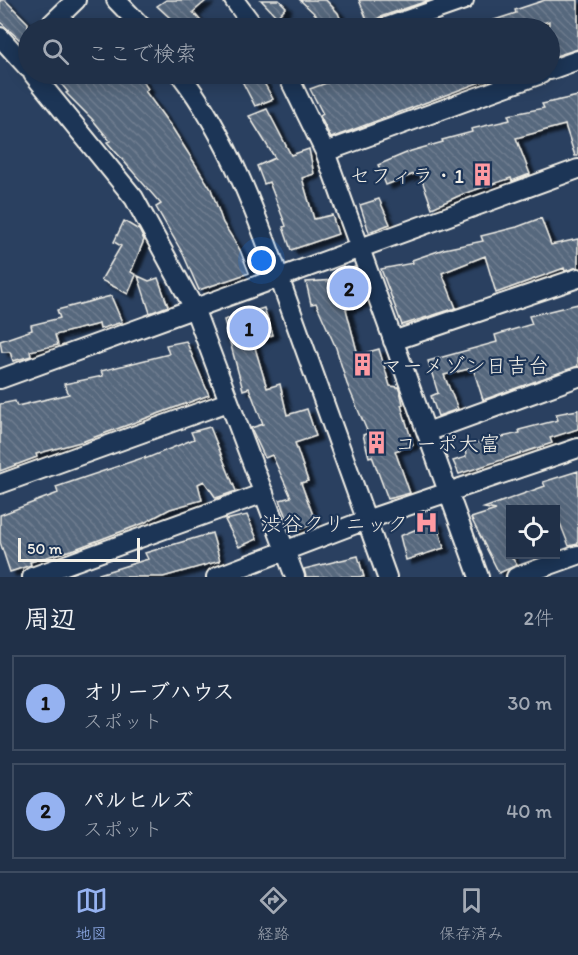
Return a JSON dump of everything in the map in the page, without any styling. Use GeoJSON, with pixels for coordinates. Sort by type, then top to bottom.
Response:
{"type":"FeatureCollection","features":[{"type":"Feature","properties":{"kind":"street"},"geometry":{"type":"LineString","coordinates":[[57,18],[76,0]]}},
{"type":"Feature","properties":{"kind":"street"},"geometry":{"type":"LineString","coordinates":[[116,0],[133,18]]}},
{"type":"Feature","properties":{"kind":"street"},"geometry":{"type":"LineString","coordinates":[[234,0],[248,18]]}},
{"type":"Feature","properties":{"kind":"street"},"geometry":{"type":"LineString","coordinates":[[413,18],[464,0]]}},
{"type":"Feature","properties":{"kind":"street"},"geometry":{"type":"LineString","coordinates":[[0,37],[18,51]]}},
{"type":"Feature","properties":{"kind":"street"},"geometry":{"type":"LineString","coordinates":[[560,66],[578,60]]}},
{"type":"Feature","properties":{"kind":"street"},"geometry":{"type":"LineString","coordinates":[[41,84],[134,198],[194,308],[295,577]]}},
{"type":"Feature","properties":{"kind":"street"},"geometry":{"type":"LineString","coordinates":[[187,84],[215,126],[234,164],[279,277],[387,577]]}},
{"type":"Feature","properties":{"kind":"street"},"geometry":{"type":"LineString","coordinates":[[292,84],[325,152],[427,432],[446,492],[479,577]]}},
{"type":"Feature","properties":{"kind":"street"},"geometry":{"type":"LineString","coordinates":[[325,152],[513,84]]}},
{"type":"Feature","properties":{"kind":"street"},"geometry":{"type":"LineString","coordinates":[[0,379],[578,169]]}},
{"type":"Feature","properties":{"kind":"street"},"geometry":{"type":"LineString","coordinates":[[393,340],[578,278]]}},
{"type":"Feature","properties":{"kind":"street"},"geometry":{"type":"LineString","coordinates":[[427,432],[578,377]]}},
{"type":"Feature","properties":{"kind":"street"},"geometry":{"type":"LineString","coordinates":[[0,484],[228,402]]}},
{"type":"Feature","properties":{"kind":"street"},"geometry":{"type":"LineString","coordinates":[[216,577],[366,519],[578,448]]}},
{"type":"Feature","properties":{"kind":"street"},"geometry":{"type":"LineString","coordinates":[[32,577],[264,493]]}},
{"type":"Feature","properties":{"kind":"street"},"geometry":{"type":"LineString","coordinates":[[516,577],[578,555]]}},
{"type":"Feature","properties":{"kind":"building"},"geometry":{"type":"Polygon","coordinates":[[[0,0],[5,0],[23,18],[18,18],[18,38],[0,22],[0,0]]]}},
{"type":"Feature","properties":{"kind":"building"},"geometry":{"type":"Polygon","coordinates":[[[166,0],[207,0],[193,12],[198,18],[170,18],[157,6],[166,0]]]}},
{"type":"Feature","properties":{"kind":"building"},"geometry":{"type":"Polygon","coordinates":[[[261,0],[279,0],[286,7],[277,17],[261,0]]]}},
{"type":"Feature","properties":{"kind":"building"},"geometry":{"type":"Polygon","coordinates":[[[300,0],[326,0],[340,18],[319,18],[300,0]]]}},
{"type":"Feature","properties":{"kind":"building"},"geometry":{"type":"Polygon","coordinates":[[[359,0],[430,0],[379,18],[366,18],[359,0]]]}},
{"type":"Feature","properties":{"kind":"building"},"geometry":{"type":"Polygon","coordinates":[[[545,0],[578,0],[578,49],[560,55],[560,18],[501,18],[516,13],[515,10],[545,0]]]}},
{"type":"Feature","properties":{"kind":"building"},"geometry":{"type":"Polygon","coordinates":[[[61,84],[145,84],[148,89],[145,91],[173,129],[211,189],[223,223],[240,250],[249,273],[199,290],[183,254],[156,207],[161,204],[107,142],[110,141],[92,119],[66,93],[68,92],[61,84]]]}},
{"type":"Feature","properties":{"kind":"building"},"geometry":{"type":"Polygon","coordinates":[[[244,84],[265,84],[273,99],[255,106],[244,84]]]}},
{"type":"Feature","properties":{"kind":"building"},"geometry":{"type":"Polygon","coordinates":[[[324,84],[475,84],[331,138],[320,116],[323,114],[310,89],[324,84]]]}},
{"type":"Feature","properties":{"kind":"building"},"geometry":{"type":"Polygon","coordinates":[[[578,96],[578,156],[575,156],[565,125],[516,138],[530,174],[463,194],[432,208],[419,172],[386,185],[378,165],[411,151],[443,142],[442,140],[472,132],[471,129],[510,120],[508,115],[544,108],[542,104],[578,96]]]}},
{"type":"Feature","properties":{"kind":"building"},"geometry":{"type":"Polygon","coordinates":[[[267,109],[291,155],[309,149],[314,174],[302,178],[314,219],[332,215],[338,234],[291,250],[283,227],[286,226],[269,182],[264,184],[257,166],[275,158],[249,116],[267,109]]]}},
{"type":"Feature","properties":{"kind":"building"},"geometry":{"type":"Polygon","coordinates":[[[379,199],[390,224],[369,232],[360,205],[379,199]]]}},
{"type":"Feature","properties":{"kind":"building"},"geometry":{"type":"Polygon","coordinates":[[[541,218],[551,245],[578,239],[578,267],[565,271],[564,268],[496,293],[485,256],[442,273],[456,308],[402,325],[381,269],[413,263],[412,260],[444,249],[483,241],[481,236],[541,218]]]}},
{"type":"Feature","properties":{"kind":"building"},"geometry":{"type":"Polygon","coordinates":[[[124,221],[139,230],[144,240],[131,272],[136,275],[128,294],[101,280],[121,246],[114,242],[124,221]]]}},
{"type":"Feature","properties":{"kind":"building"},"geometry":{"type":"Polygon","coordinates":[[[355,267],[366,301],[346,309],[358,355],[379,349],[390,386],[398,387],[401,395],[403,404],[401,405],[413,445],[395,451],[410,493],[388,499],[372,456],[369,457],[363,435],[368,433],[347,384],[336,348],[316,303],[311,304],[306,282],[335,280],[332,274],[355,267]]]}},
{"type":"Feature","properties":{"kind":"building"},"geometry":{"type":"Polygon","coordinates":[[[138,276],[149,281],[158,278],[168,306],[150,313],[138,276]]]}},
{"type":"Feature","properties":{"kind":"building"},"geometry":{"type":"Polygon","coordinates":[[[111,296],[122,322],[100,329],[99,324],[55,335],[58,345],[30,351],[31,356],[13,361],[10,352],[2,352],[0,341],[32,330],[31,325],[60,318],[57,310],[111,296]]]}},
{"type":"Feature","properties":{"kind":"building"},"geometry":{"type":"Polygon","coordinates":[[[578,304],[578,366],[483,400],[473,368],[444,375],[458,409],[438,416],[431,396],[438,393],[428,361],[497,342],[495,335],[532,324],[529,316],[578,304]]]}},
{"type":"Feature","properties":{"kind":"building"},"geometry":{"type":"Polygon","coordinates":[[[264,308],[273,335],[253,341],[267,388],[280,384],[287,415],[307,409],[316,436],[295,443],[308,481],[301,483],[316,523],[293,532],[280,500],[291,497],[272,455],[265,458],[251,428],[263,424],[249,388],[243,390],[224,320],[264,308]]]}},
{"type":"Feature","properties":{"kind":"building"},"geometry":{"type":"Polygon","coordinates":[[[186,341],[209,395],[84,441],[36,454],[37,457],[0,471],[0,404],[15,401],[17,406],[69,394],[64,384],[103,376],[101,371],[169,354],[166,345],[186,341]]]}},
{"type":"Feature","properties":{"kind":"building"},"geometry":{"type":"Polygon","coordinates":[[[578,410],[578,429],[550,438],[552,443],[459,474],[453,461],[466,457],[465,445],[520,433],[519,430],[558,420],[556,414],[578,410]]]}},
{"type":"Feature","properties":{"kind":"building"},"geometry":{"type":"Polygon","coordinates":[[[210,427],[236,491],[216,498],[204,481],[198,484],[202,500],[170,509],[144,523],[75,549],[30,562],[31,565],[10,572],[0,542],[0,515],[58,493],[56,487],[145,457],[145,459],[194,439],[191,432],[210,427]]]}},
{"type":"Feature","properties":{"kind":"building"},"geometry":{"type":"Polygon","coordinates":[[[578,471],[578,544],[569,546],[560,523],[560,505],[506,505],[506,559],[513,559],[517,565],[499,573],[471,518],[496,510],[484,508],[545,486],[543,482],[578,471]]]}},
{"type":"Feature","properties":{"kind":"building"},"geometry":{"type":"Polygon","coordinates":[[[247,515],[257,539],[239,547],[225,520],[247,515]]]}},
{"type":"Feature","properties":{"kind":"building"},"geometry":{"type":"Polygon","coordinates":[[[436,521],[444,548],[406,560],[400,536],[436,521]]]}},
{"type":"Feature","properties":{"kind":"building"},"geometry":{"type":"Polygon","coordinates":[[[212,533],[220,561],[163,577],[100,577],[99,574],[148,559],[145,553],[212,533]]]}},
{"type":"Feature","properties":{"kind":"building"},"geometry":{"type":"Polygon","coordinates":[[[358,556],[364,577],[306,577],[304,569],[358,556]]]}},
{"type":"Feature","properties":{"kind":"place","name":"セフィラ・1"},"geometry":{"type":"Point","coordinates":[482,175]}},
{"type":"Feature","properties":{"kind":"place","name":"パルヒルズ"},"geometry":{"type":"Point","coordinates":[349,288]}},
{"type":"Feature","properties":{"kind":"place","name":"オリーブハウス"},"geometry":{"type":"Point","coordinates":[249,328]}},
{"type":"Feature","properties":{"kind":"place","name":"マーメゾン日吉台"},"geometry":{"type":"Point","coordinates":[363,365]}},
{"type":"Feature","properties":{"kind":"place","name":"コーポ大富"},"geometry":{"type":"Point","coordinates":[377,443]}},
{"type":"Feature","properties":{"kind":"place","name":"渋谷クリニック"},"geometry":{"type":"Point","coordinates":[426,523]}}]}
